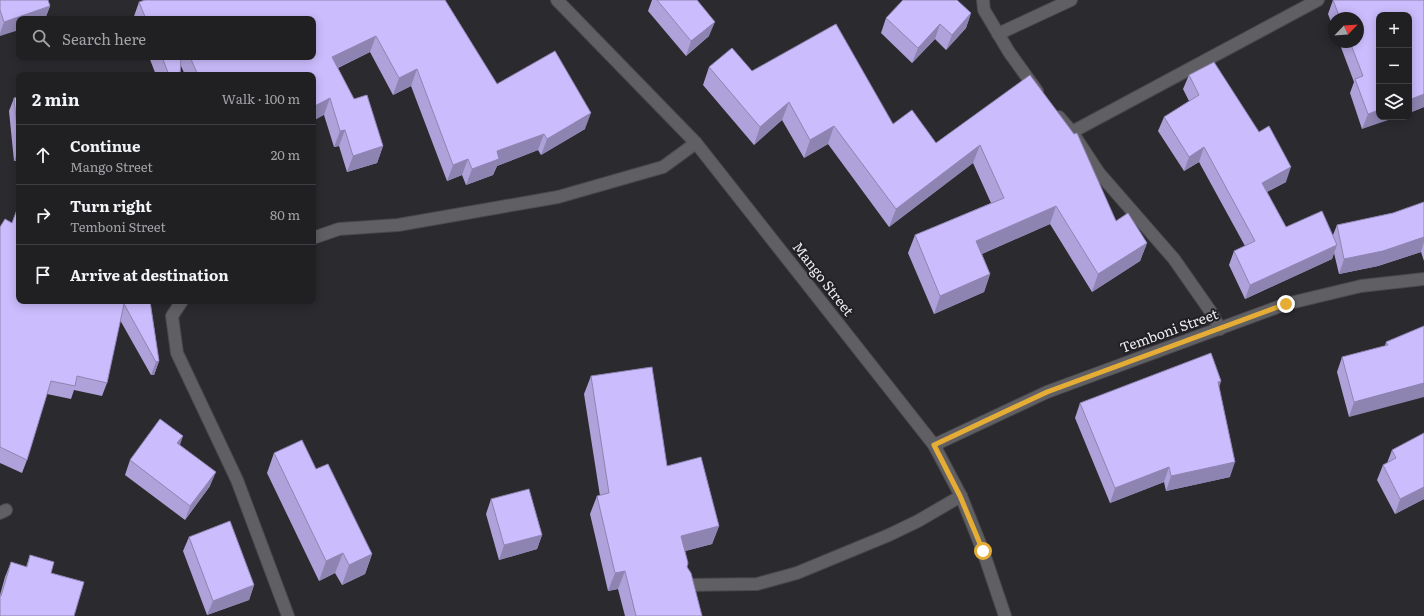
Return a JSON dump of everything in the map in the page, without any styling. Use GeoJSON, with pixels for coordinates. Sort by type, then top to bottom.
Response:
{"type":"FeatureCollection","features":[{"type":"Feature","properties":{"kind":"street","name":"Mango Street"},"geometry":{"type":"LineString","coordinates":[[557,0],[696,143],[934,445],[960,496],[983,551],[1004,616]]}},
{"type":"Feature","properties":{"kind":"street"},"geometry":{"type":"LineString","coordinates":[[983,0],[984,10],[1031,84],[1072,132],[1099,174],[1174,259],[1211,312],[1220,328]]}},
{"type":"Feature","properties":{"kind":"street"},"geometry":{"type":"LineString","coordinates":[[998,34],[1071,0]]}},
{"type":"Feature","properties":{"kind":"street"},"geometry":{"type":"LineString","coordinates":[[1072,132],[1318,0]]}},
{"type":"Feature","properties":{"kind":"street"},"geometry":{"type":"LineString","coordinates":[[316,237],[339,229],[398,224],[558,197],[663,168],[696,143]]}},
{"type":"Feature","properties":{"kind":"street","name":"Temboni Street"},"geometry":{"type":"LineString","coordinates":[[934,445],[1047,392],[1286,304],[1360,286],[1424,279]]}},
{"type":"Feature","properties":{"kind":"street"},"geometry":{"type":"LineString","coordinates":[[180,304],[172,316],[177,353],[237,480],[288,616]]}},
{"type":"Feature","properties":{"kind":"street"},"geometry":{"type":"LineString","coordinates":[[688,585],[757,584],[797,573],[889,535],[918,521],[960,496]]}},
{"type":"Feature","properties":{"kind":"building"},"geometry":{"type":"Polygon","coordinates":[[[0,0],[48,0],[50,6],[21,16],[16,16],[16,18],[4,22],[0,10],[0,0]]]}},
{"type":"Feature","properties":{"kind":"building"},"geometry":{"type":"Polygon","coordinates":[[[145,0],[445,0],[497,84],[555,51],[591,113],[547,139],[544,134],[497,151],[499,159],[472,169],[468,159],[453,165],[417,69],[399,78],[376,36],[332,57],[354,99],[367,95],[383,146],[353,156],[345,130],[340,131],[330,98],[316,105],[316,72],[197,72],[191,60],[316,60],[316,16],[145,16],[139,2],[145,0]]]}},
{"type":"Feature","properties":{"kind":"building"},"geometry":{"type":"Polygon","coordinates":[[[657,0],[697,0],[715,22],[691,41],[657,0]]]}},
{"type":"Feature","properties":{"kind":"building"},"geometry":{"type":"Polygon","coordinates":[[[903,0],[957,0],[971,13],[952,35],[940,24],[918,48],[886,18],[903,0]]]}},
{"type":"Feature","properties":{"kind":"building"},"geometry":{"type":"Polygon","coordinates":[[[1333,0],[1424,0],[1424,94],[1412,99],[1412,12],[1376,12],[1376,111],[1368,114],[1355,79],[1363,76],[1352,48],[1364,48],[1364,12],[1338,12],[1333,0]]]}},
{"type":"Feature","properties":{"kind":"building"},"geometry":{"type":"Polygon","coordinates":[[[836,24],[893,124],[912,110],[936,143],[1030,75],[1074,134],[1077,133],[1116,221],[1128,213],[1147,243],[1098,274],[1056,206],[976,241],[990,274],[940,296],[915,235],[1004,198],[980,145],[896,209],[834,126],[810,140],[789,102],[760,127],[709,67],[732,48],[752,71],[836,24]]]}},
{"type":"Feature","properties":{"kind":"building"},"geometry":{"type":"Polygon","coordinates":[[[163,60],[181,60],[180,72],[168,72],[163,60]]]}},
{"type":"Feature","properties":{"kind":"building"},"geometry":{"type":"Polygon","coordinates":[[[1214,62],[1259,132],[1269,126],[1291,167],[1262,183],[1286,227],[1322,211],[1337,245],[1250,285],[1234,251],[1255,241],[1204,147],[1189,157],[1164,117],[1199,95],[1189,75],[1214,62]]]}},
{"type":"Feature","properties":{"kind":"building"},"geometry":{"type":"Polygon","coordinates":[[[14,98],[16,98],[16,118],[14,98]]]}},
{"type":"Feature","properties":{"kind":"building"},"geometry":{"type":"Polygon","coordinates":[[[1424,202],[1424,237],[1383,251],[1344,259],[1337,225],[1393,213],[1424,202]]]}},
{"type":"Feature","properties":{"kind":"building"},"geometry":{"type":"Polygon","coordinates":[[[16,212],[16,304],[124,304],[107,383],[77,376],[75,386],[51,381],[27,460],[0,447],[0,227],[5,219],[12,223],[16,212]]]}},
{"type":"Feature","properties":{"kind":"building"},"geometry":{"type":"Polygon","coordinates":[[[124,304],[150,304],[159,361],[156,362],[124,304]]]}},
{"type":"Feature","properties":{"kind":"building"},"geometry":{"type":"Polygon","coordinates":[[[1424,326],[1424,383],[1354,402],[1342,357],[1388,345],[1386,342],[1424,326]]]}},
{"type":"Feature","properties":{"kind":"building"},"geometry":{"type":"Polygon","coordinates":[[[1211,353],[1221,381],[1218,382],[1235,462],[1171,476],[1169,467],[1115,488],[1080,403],[1211,353]]]}},
{"type":"Feature","properties":{"kind":"building"},"geometry":{"type":"Polygon","coordinates":[[[652,367],[667,466],[701,457],[719,526],[681,536],[688,563],[687,567],[691,573],[702,616],[636,616],[625,571],[615,573],[597,496],[609,493],[591,376],[652,367]]]}},
{"type":"Feature","properties":{"kind":"building"},"geometry":{"type":"Polygon","coordinates":[[[160,419],[183,436],[177,443],[216,472],[190,506],[130,460],[160,419]]]}},
{"type":"Feature","properties":{"kind":"building"},"geometry":{"type":"Polygon","coordinates":[[[1424,433],[1424,487],[1400,499],[1383,465],[1396,458],[1392,450],[1424,433]]]}},
{"type":"Feature","properties":{"kind":"building"},"geometry":{"type":"Polygon","coordinates":[[[302,440],[316,469],[328,464],[372,554],[349,565],[343,553],[326,561],[274,453],[302,440]]]}},
{"type":"Feature","properties":{"kind":"building"},"geometry":{"type":"Polygon","coordinates":[[[529,489],[542,535],[504,545],[491,499],[529,489]]]}},
{"type":"Feature","properties":{"kind":"building"},"geometry":{"type":"Polygon","coordinates":[[[230,521],[254,585],[213,601],[189,537],[230,521]]]}},
{"type":"Feature","properties":{"kind":"building"},"geometry":{"type":"Polygon","coordinates":[[[30,555],[54,562],[51,573],[84,582],[74,616],[0,616],[0,596],[11,562],[27,567],[30,555]]]}},
{"type":"Feature","properties":{"kind":"route"},"geometry":{"type":"LineString","coordinates":[[983,551],[960,496],[934,445],[1047,392],[1286,304]]}}]}
